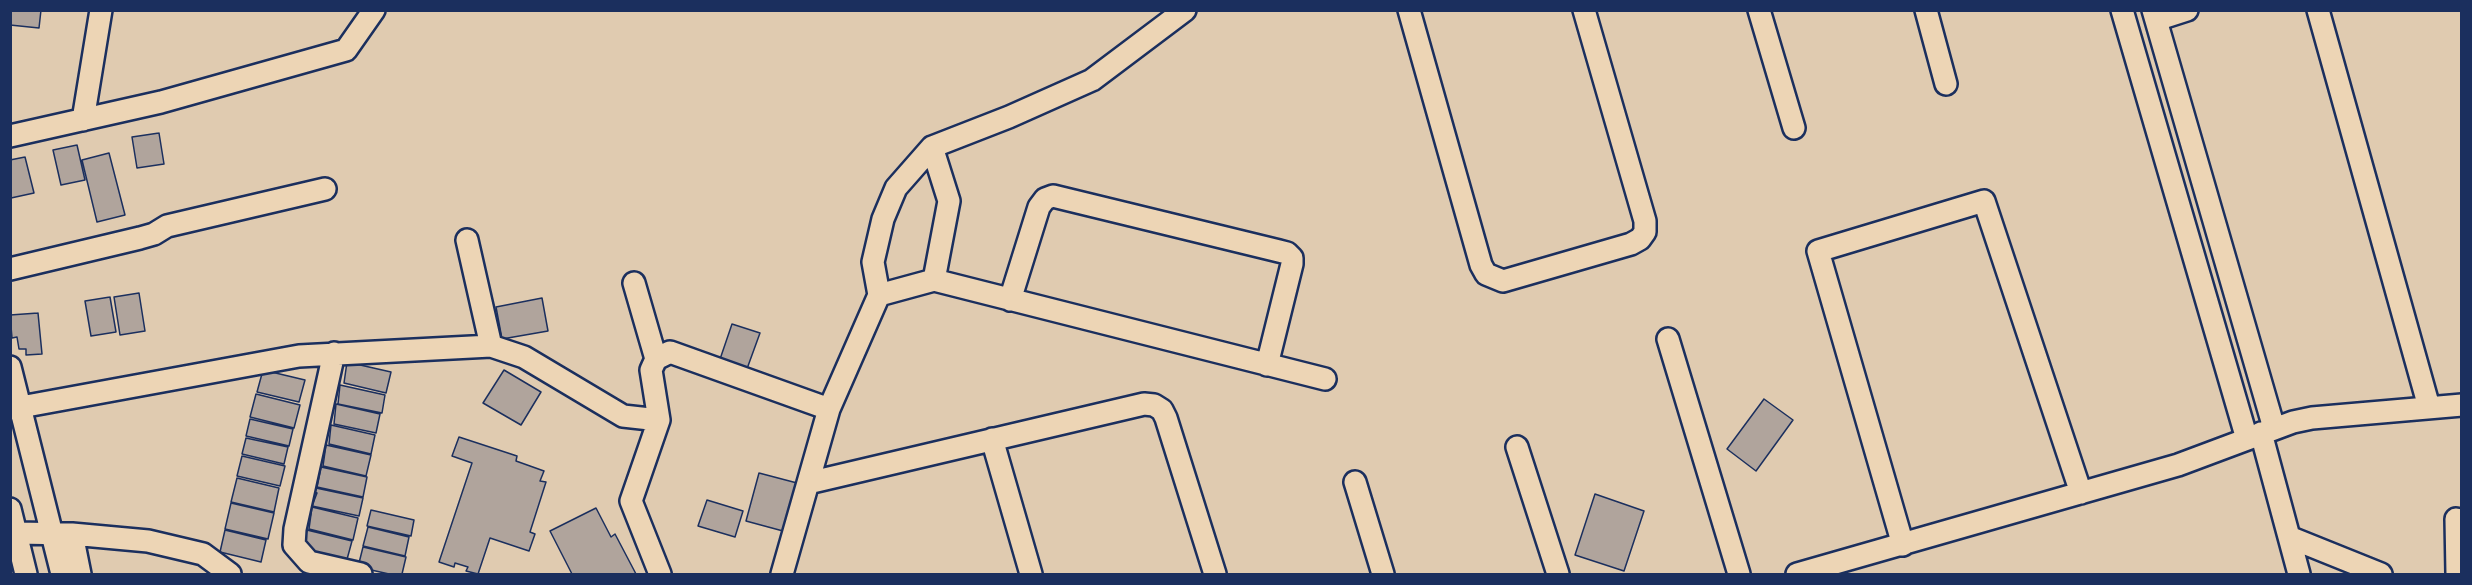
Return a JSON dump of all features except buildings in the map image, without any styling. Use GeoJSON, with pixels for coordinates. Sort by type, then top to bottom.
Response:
{"type":"FeatureCollection","features":[{"type":"Feature","properties":{"kind":"street"},"geometry":{"type":"LineString","coordinates":[[83,120],[101,10]]}},
{"type":"Feature","properties":{"kind":"street"},"geometry":{"type":"LineString","coordinates":[[10,136],[161,102],[346,50],[374,10]]}},
{"type":"Feature","properties":{"kind":"street"},"geometry":{"type":"LineString","coordinates":[[782,574],[829,408],[879,295],[873,262],[883,219],[896,188],[932,147],[1009,117],[1092,80],[1185,10]]}},
{"type":"Feature","properties":{"kind":"street"},"geometry":{"type":"LineString","coordinates":[[1409,10],[1481,265],[1486,274],[1503,281],[1631,244],[1640,239],[1645,232],[1645,221],[1584,10]]}},
{"type":"Feature","properties":{"kind":"street"},"geometry":{"type":"LineString","coordinates":[[1759,10],[1794,128]]}},
{"type":"Feature","properties":{"kind":"street"},"geometry":{"type":"LineString","coordinates":[[1926,10],[1946,84]]}},
{"type":"Feature","properties":{"kind":"street"},"geometry":{"type":"LineString","coordinates":[[2122,10],[2261,433]]}},
{"type":"Feature","properties":{"kind":"street"},"geometry":{"type":"LineString","coordinates":[[2187,10],[2154,15],[2299,574]]}},
{"type":"Feature","properties":{"kind":"street"},"geometry":{"type":"LineString","coordinates":[[2319,10],[2429,408]]}},
{"type":"Feature","properties":{"kind":"street"},"geometry":{"type":"LineString","coordinates":[[932,147],[949,201],[934,280]]}},
{"type":"Feature","properties":{"kind":"street"},"geometry":{"type":"LineString","coordinates":[[10,269],[140,238],[154,234],[167,225],[326,189]]}},
{"type":"Feature","properties":{"kind":"street"},"geometry":{"type":"LineString","coordinates":[[1010,300],[1040,207],[1045,199],[1053,196],[1279,251],[1292,258],[1292,264],[1267,364]]}},
{"type":"Feature","properties":{"kind":"street"},"geometry":{"type":"LineString","coordinates":[[1903,544],[1818,252],[1984,201],[2081,493]]}},
{"type":"Feature","properties":{"kind":"street"},"geometry":{"type":"LineString","coordinates":[[467,240],[491,346]]}},
{"type":"Feature","properties":{"kind":"street"},"geometry":{"type":"LineString","coordinates":[[879,295],[934,280],[1325,379]]}},
{"type":"Feature","properties":{"kind":"street"},"geometry":{"type":"LineString","coordinates":[[634,283],[656,359]]}},
{"type":"Feature","properties":{"kind":"street"},"geometry":{"type":"LineString","coordinates":[[1668,339],[1739,574]]}},
{"type":"Feature","properties":{"kind":"street"},"geometry":{"type":"LineString","coordinates":[[16,408],[299,356],[491,346],[524,357],[623,416],[659,420]]}},
{"type":"Feature","properties":{"kind":"street"},"geometry":{"type":"LineString","coordinates":[[660,574],[631,501],[659,420],[651,370],[656,359],[670,352],[829,408]]}},
{"type":"Feature","properties":{"kind":"street"},"geometry":{"type":"LineString","coordinates":[[334,353],[295,529],[294,545],[309,562],[361,574]]}},
{"type":"Feature","properties":{"kind":"street"},"geometry":{"type":"LineString","coordinates":[[10,367],[16,408],[80,574]]}},
{"type":"Feature","properties":{"kind":"street"},"geometry":{"type":"LineString","coordinates":[[808,483],[1144,404],[1154,405],[1162,410],[1166,418],[1215,574]]}},
{"type":"Feature","properties":{"kind":"street"},"geometry":{"type":"LineString","coordinates":[[1797,574],[2178,465],[2261,433],[2312,418],[2462,405]]}},
{"type":"Feature","properties":{"kind":"street"},"geometry":{"type":"LineString","coordinates":[[992,440],[1031,574]]}},
{"type":"Feature","properties":{"kind":"street"},"geometry":{"type":"LineString","coordinates":[[1517,447],[1558,574]]}},
{"type":"Feature","properties":{"kind":"street"},"geometry":{"type":"LineString","coordinates":[[1355,482],[1383,574]]}},
{"type":"Feature","properties":{"kind":"street"},"geometry":{"type":"LineString","coordinates":[[10,509],[16,543],[26,574]]}},
{"type":"Feature","properties":{"kind":"street"},"geometry":{"type":"LineString","coordinates":[[2457,574],[2456,519],[2462,520]]}},
{"type":"Feature","properties":{"kind":"street"},"geometry":{"type":"LineString","coordinates":[[62,574],[63,534]]}},
{"type":"Feature","properties":{"kind":"street"},"geometry":{"type":"LineString","coordinates":[[16,543],[63,534],[148,541],[203,554],[230,574]]}},
{"type":"Feature","properties":{"kind":"street"},"geometry":{"type":"LineString","coordinates":[[2289,537],[2382,574]]}}]}
